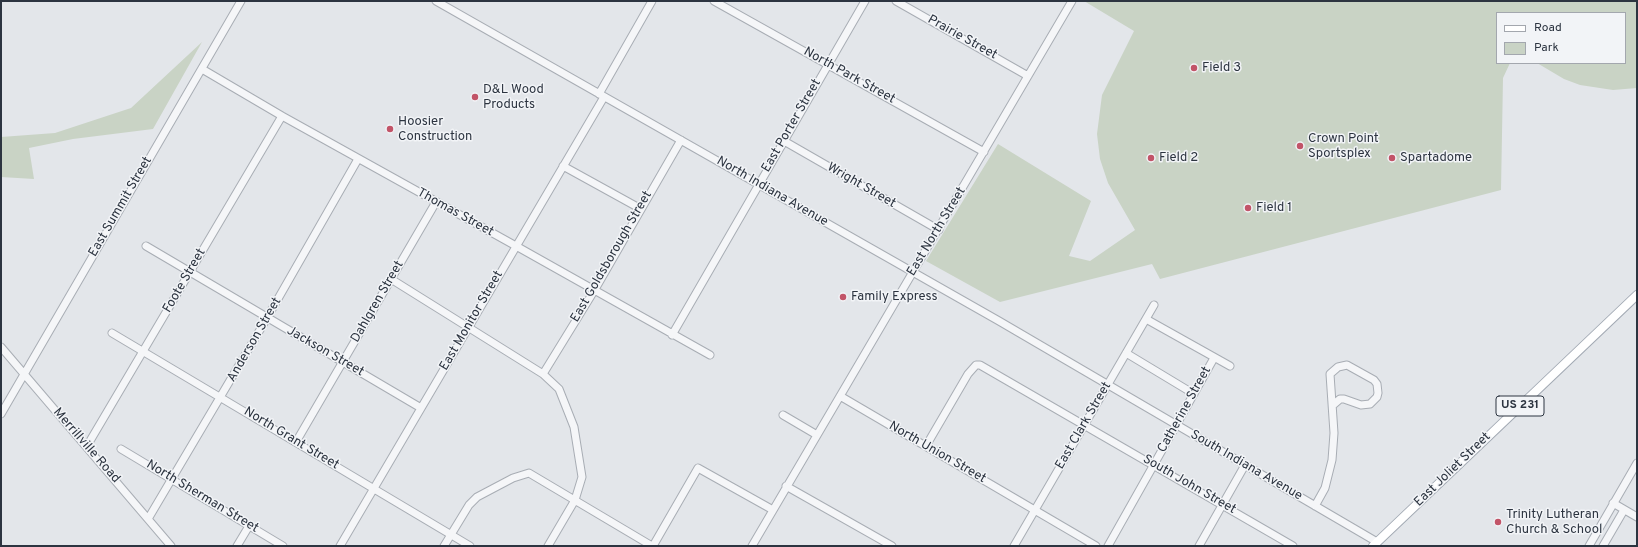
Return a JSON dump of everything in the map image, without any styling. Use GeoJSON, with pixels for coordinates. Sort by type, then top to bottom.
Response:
{"type":"FeatureCollection","features":[{"type":"Feature","properties":{"kind":"main road","name":"East Joliet Street"},"geometry":{"type":"LineString","coordinates":[[1378,545],[1637,295]]}},
{"type":"Feature","properties":{"kind":"street","name":"East Summit Street"},"geometry":{"type":"LineString","coordinates":[[1,414],[242,1]]}},
{"type":"Feature","properties":{"kind":"street","name":"North Indiana Avenue"},"geometry":{"type":"LineString","coordinates":[[436,1],[1108,385]]}},
{"type":"Feature","properties":{"kind":"street","name":"East Monitor Street"},"geometry":{"type":"LineString","coordinates":[[340,546],[563,166],[652,1]]}},
{"type":"Feature","properties":{"kind":"street","name":"North Park Street"},"geometry":{"type":"LineString","coordinates":[[714,1],[984,152]]}},
{"type":"Feature","properties":{"kind":"street","name":"East Porter Street"},"geometry":{"type":"LineString","coordinates":[[672,335],[865,1]]}},
{"type":"Feature","properties":{"kind":"street","name":"Prairie Street"},"geometry":{"type":"LineString","coordinates":[[896,1],[1028,76]]}},
{"type":"Feature","properties":{"kind":"street","name":"East North Street"},"geometry":{"type":"LineString","coordinates":[[752,546],[786,486],[939,230],[1072,1]]}},
{"type":"Feature","properties":{"kind":"street","name":"Thomas Street"},"geometry":{"type":"LineString","coordinates":[[202,68],[358,159],[710,355]]}},
{"type":"Feature","properties":{"kind":"street","name":"Foote Street"},"geometry":{"type":"LineString","coordinates":[[87,446],[144,352],[282,116]]}},
{"type":"Feature","properties":{"kind":"street","name":"East Goldsborough Street"},"geometry":{"type":"LineString","coordinates":[[543,374],[594,291],[681,140]]}},
{"type":"Feature","properties":{"kind":"street","name":"Wright Street"},"geometry":{"type":"LineString","coordinates":[[784,142],[939,230]]}},
{"type":"Feature","properties":{"kind":"street","name":"Anderson Street"},"geometry":{"type":"LineString","coordinates":[[148,520],[221,398],[358,159]]}},
{"type":"Feature","properties":{"kind":"street"},"geometry":{"type":"LineString","coordinates":[[563,166],[641,209]]}},
{"type":"Feature","properties":{"kind":"street","name":"Dahlgren Street"},"geometry":{"type":"LineString","coordinates":[[296,442],[436,202]]}},
{"type":"Feature","properties":{"kind":"street","name":"Jackson Street"},"geometry":{"type":"LineString","coordinates":[[146,246],[191,271],[267,318],[421,408]]}},
{"type":"Feature","properties":{"kind":"street"},"geometry":{"type":"LineString","coordinates":[[391,279],[543,374],[559,389],[574,427],[582,477],[575,500],[548,546]]}},
{"type":"Feature","properties":{"kind":"street","name":"East Clark Street"},"geometry":{"type":"LineString","coordinates":[[1014,546],[1154,305]]}},
{"type":"Feature","properties":{"kind":"street"},"geometry":{"type":"LineString","coordinates":[[1146,319],[1230,366]]}},
{"type":"Feature","properties":{"kind":"street","name":"North Grant Street"},"geometry":{"type":"LineString","coordinates":[[112,333],[470,546]]}},
{"type":"Feature","properties":{"kind":"street","name":"Merrillville Road"},"geometry":{"type":"LineString","coordinates":[[1,348],[87,446],[171,546]]}},
{"type":"Feature","properties":{"kind":"street"},"geometry":{"type":"LineString","coordinates":[[1126,353],[1194,394]]}},
{"type":"Feature","properties":{"kind":"street","name":"Catherine Street"},"geometry":{"type":"LineString","coordinates":[[1108,546],[1214,358]]}},
{"type":"Feature","properties":{"kind":"street","name":"South John Street"},"geometry":{"type":"LineString","coordinates":[[926,446],[968,374],[976,365],[980,364],[1292,546]]}},
{"type":"Feature","properties":{"kind":"street"},"geometry":{"type":"LineString","coordinates":[[1315,506],[1325,488],[1332,460],[1334,433],[1330,374],[1338,367],[1347,365],[1352,366],[1374,380],[1377,384],[1377,397],[1370,404],[1361,405],[1340,399],[1333,405]]}},
{"type":"Feature","properties":{"kind":"street","name":"South Indiana Avenue"},"geometry":{"type":"LineString","coordinates":[[1108,385],[1315,506],[1378,545]]}},
{"type":"Feature","properties":{"kind":"street","name":"North Union Street"},"geometry":{"type":"LineString","coordinates":[[840,396],[1096,546]]}},
{"type":"Feature","properties":{"kind":"street"},"geometry":{"type":"LineString","coordinates":[[783,415],[817,435]]}},
{"type":"Feature","properties":{"kind":"street","name":"North Sherman Street"},"geometry":{"type":"LineString","coordinates":[[121,449],[283,546]]}},
{"type":"Feature","properties":{"kind":"street"},"geometry":{"type":"LineString","coordinates":[[1588,546],[1637,463]]}},
{"type":"Feature","properties":{"kind":"street"},"geometry":{"type":"LineString","coordinates":[[1199,546],[1245,465]]}},
{"type":"Feature","properties":{"kind":"street"},"geometry":{"type":"LineString","coordinates":[[444,546],[469,505],[477,497],[513,478],[529,474],[652,546],[698,468],[773,510]]}},
{"type":"Feature","properties":{"kind":"street"},"geometry":{"type":"LineString","coordinates":[[786,486],[892,546]]}},
{"type":"Feature","properties":{"kind":"street"},"geometry":{"type":"LineString","coordinates":[[1613,503],[1637,517]]}},
{"type":"Feature","properties":{"kind":"street"},"geometry":{"type":"LineString","coordinates":[[1603,546],[1624,510]]}},
{"type":"Feature","properties":{"kind":"street"},"geometry":{"type":"LineString","coordinates":[[237,546],[249,526]]}},
{"type":"Feature","properties":{"kind":"green space","name":"Crown Point Sportsplex"},"geometry":{"type":"Polygon","coordinates":[[[1084,1],[1637,1],[1637,88],[1613,90],[1580,85],[1564,79],[1539,64],[1626,64],[1626,12],[1496,12],[1496,64],[1510,64],[1503,78],[1501,190],[1160,279],[1152,264],[1000,302],[926,261],[998,144],[1091,201],[1069,256],[1090,261],[1135,230],[1108,183],[1100,159],[1097,134],[1102,95],[1134,31],[1084,1]]]}},
{"type":"Feature","properties":{"kind":"green space"},"geometry":{"type":"Polygon","coordinates":[[[202,42],[153,129],[73,139],[29,148],[34,179],[1,177],[1,137],[55,133],[131,108],[202,42]]]}},
{"type":"Feature","properties":{"kind":"place","name":"Field 3"},"geometry":{"type":"Point","coordinates":[1194,68]}},
{"type":"Feature","properties":{"kind":"place","name":"D&L Wood Products"},"geometry":{"type":"Point","coordinates":[475,97]}},
{"type":"Feature","properties":{"kind":"place","name":"Hoosier Construction"},"geometry":{"type":"Point","coordinates":[390,129]}},
{"type":"Feature","properties":{"kind":"place","name":"Crown Point Sportsplex"},"geometry":{"type":"Point","coordinates":[1300,146]}},
{"type":"Feature","properties":{"kind":"place","name":"Field 2"},"geometry":{"type":"Point","coordinates":[1151,158]}},
{"type":"Feature","properties":{"kind":"place","name":"Spartadome"},"geometry":{"type":"Point","coordinates":[1392,158]}},
{"type":"Feature","properties":{"kind":"place","name":"Field 1"},"geometry":{"type":"Point","coordinates":[1248,208]}},
{"type":"Feature","properties":{"kind":"place","name":"Family Express"},"geometry":{"type":"Point","coordinates":[843,297]}},
{"type":"Feature","properties":{"kind":"place","name":"Trinity Lutheran Church & School"},"geometry":{"type":"Point","coordinates":[1498,522]}}]}
